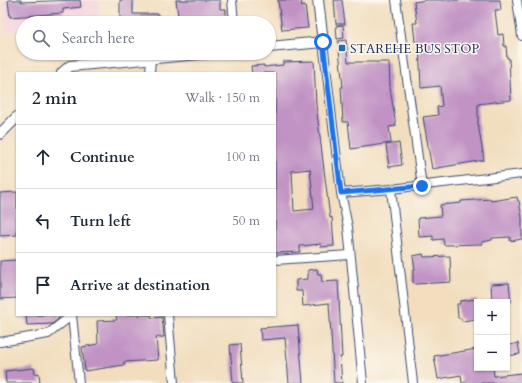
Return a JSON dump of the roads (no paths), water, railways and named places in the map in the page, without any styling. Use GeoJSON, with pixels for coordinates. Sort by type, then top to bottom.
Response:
{"type":"FeatureCollection","features":[{"type":"Feature","properties":{"kind":"street"},"geometry":{"type":"LineString","coordinates":[[232,0],[233,16]]}},
{"type":"Feature","properties":{"kind":"street"},"geometry":{"type":"LineString","coordinates":[[318,0],[341,193],[348,227],[362,383]]}},
{"type":"Feature","properties":{"kind":"street"},"geometry":{"type":"LineString","coordinates":[[396,0],[422,186]]}},
{"type":"Feature","properties":{"kind":"street"},"geometry":{"type":"LineString","coordinates":[[517,0],[522,36]]}},
{"type":"Feature","properties":{"kind":"street"},"geometry":{"type":"LineString","coordinates":[[276,46],[323,42]]}},
{"type":"Feature","properties":{"kind":"street"},"geometry":{"type":"LineString","coordinates":[[63,72],[70,66],[131,60]]}},
{"type":"Feature","properties":{"kind":"street"},"geometry":{"type":"LineString","coordinates":[[150,72],[151,60]]}},
{"type":"Feature","properties":{"kind":"street"},"geometry":{"type":"LineString","coordinates":[[0,134],[16,118]]}},
{"type":"Feature","properties":{"kind":"street"},"geometry":{"type":"LineString","coordinates":[[341,193],[391,190],[522,174]]}},
{"type":"Feature","properties":{"kind":"street"},"geometry":{"type":"LineString","coordinates":[[391,190],[413,383]]}},
{"type":"Feature","properties":{"kind":"street"},"geometry":{"type":"LineString","coordinates":[[276,260],[350,255]]}},
{"type":"Feature","properties":{"kind":"street"},"geometry":{"type":"LineString","coordinates":[[0,342],[48,334],[71,316]]}},
{"type":"Feature","properties":{"kind":"street"},"geometry":{"type":"LineString","coordinates":[[72,316],[79,383]]}},
{"type":"Feature","properties":{"kind":"street"},"geometry":{"type":"LineString","coordinates":[[168,316],[174,383]]}},
{"type":"Feature","properties":{"kind":"place","name":"STAREHE BUS STOP"},"geometry":{"type":"Point","coordinates":[342,48]}}]}
